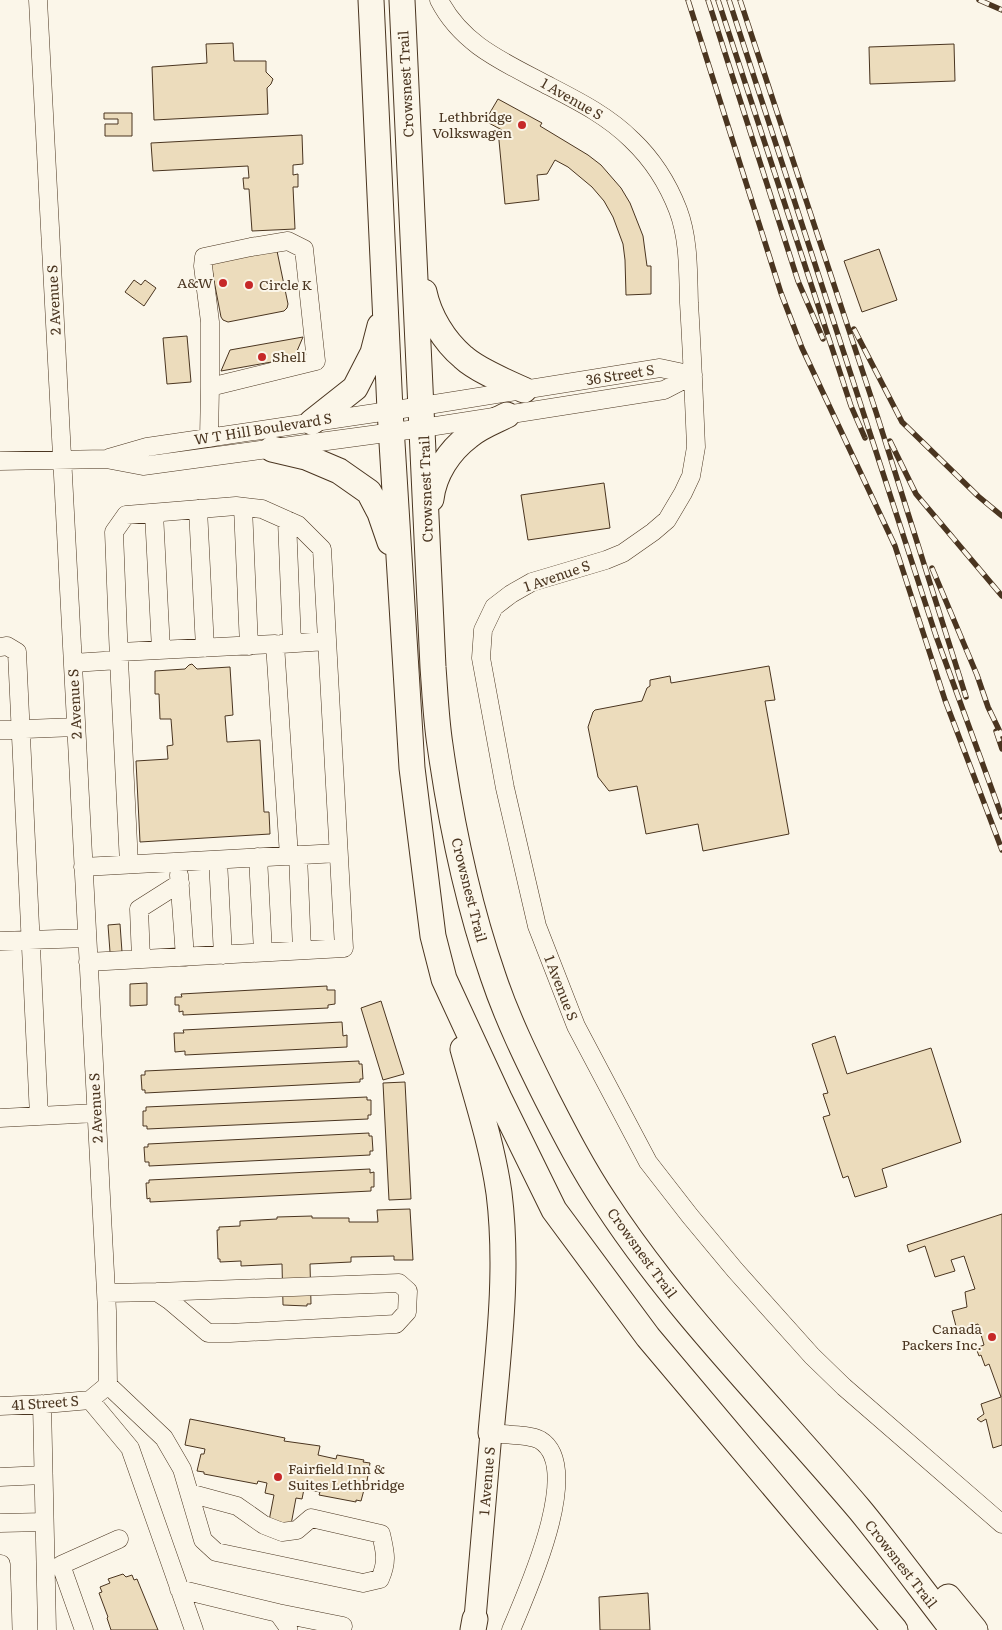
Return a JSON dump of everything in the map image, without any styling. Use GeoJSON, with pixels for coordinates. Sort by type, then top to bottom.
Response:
{"type":"FeatureCollection","features":[{"type":"Feature","properties":{"kind":"highway"},"geometry":{"type":"LineString","coordinates":[[371,0],[390,421],[412,768],[433,936],[489,1144],[499,1193],[502,1234],[502,1284],[491,1434]]}},
{"type":"Feature","properties":{"kind":"highway","name":"Crowsnest Trail"},"geometry":{"type":"LineString","coordinates":[[402,0],[423,417],[433,667],[440,742],[450,811],[476,921],[493,978],[518,1037],[569,1142],[604,1201],[632,1242],[680,1305],[860,1511],[953,1630]]}},
{"type":"Feature","properties":{"kind":"highway"},"geometry":{"type":"LineString","coordinates":[[414,244],[424,295],[437,328],[463,358],[499,380],[524,390]]}},
{"type":"Feature","properties":{"kind":"highway"},"geometry":{"type":"LineString","coordinates":[[312,422],[355,388],[373,352],[385,305]]}},
{"type":"Feature","properties":{"kind":"highway"},"geometry":{"type":"LineString","coordinates":[[427,526],[433,485],[449,454],[469,435],[507,415]]}},
{"type":"Feature","properties":{"kind":"highway"},"geometry":{"type":"LineString","coordinates":[[272,449],[306,457],[339,471],[369,492],[380,512],[400,568]]}},
{"type":"Feature","properties":{"kind":"highway"},"geometry":{"type":"LineString","coordinates":[[444,979],[554,1210],[648,1336],[895,1630]]}},
{"type":"Feature","properties":{"kind":"highway"},"geometry":{"type":"LineString","coordinates":[[860,1511],[949,1598],[975,1630]]}},
{"type":"Feature","properties":{"kind":"highway"},"geometry":{"type":"LineString","coordinates":[[856,1582],[903,1630]]}},
{"type":"Feature","properties":{"kind":"main road","name":"1 Avenue S"},"geometry":{"type":"LineString","coordinates":[[474,1626],[491,1434]]}},
{"type":"Feature","properties":{"kind":"street","name":"2 Avenue S"},"geometry":{"type":"LineString","coordinates":[[38,0],[106,1292],[108,1385]]}},
{"type":"Feature","properties":{"kind":"street","name":"1 Avenue S"},"geometry":{"type":"LineString","coordinates":[[439,0],[447,15],[465,36],[489,54],[601,114],[633,141],[661,177],[678,210],[686,248],[696,447],[694,462],[683,493],[667,520],[639,543],[623,553],[606,560],[532,582],[511,594],[494,607],[483,630],[481,658],[505,788],[537,926],[576,1026],[648,1162],[735,1270],[812,1356],[844,1387],[1002,1524]]}},
{"type":"Feature","properties":{"kind":"street"},"geometry":{"type":"LineString","coordinates":[[209,438],[210,322],[203,266],[204,257],[288,241],[304,249],[316,361],[210,387]]}},
{"type":"Feature","properties":{"kind":"street","name":"36 Street S"},"geometry":{"type":"LineString","coordinates":[[423,417],[524,390],[660,368],[693,374]]}},
{"type":"Feature","properties":{"kind":"street","name":"36 Street S"},"geometry":{"type":"LineString","coordinates":[[423,417],[507,415],[664,390],[693,374]]}},
{"type":"Feature","properties":{"kind":"street"},"geometry":{"type":"LineString","coordinates":[[390,421],[423,417]]}},
{"type":"Feature","properties":{"kind":"street","name":"W T Hill Boulevard S"},"geometry":{"type":"LineString","coordinates":[[106,459],[146,447],[312,422],[390,421]]}},
{"type":"Feature","properties":{"kind":"street","name":"W T Hill Boulevard S"},"geometry":{"type":"LineString","coordinates":[[0,461],[106,459],[144,466],[272,449],[390,421]]}},
{"type":"Feature","properties":{"kind":"street"},"geometry":{"type":"LineString","coordinates":[[243,507],[249,646]]}},
{"type":"Feature","properties":{"kind":"street"},"geometry":{"type":"LineString","coordinates":[[88,962],[344,948],[322,549],[298,525],[262,509],[243,507],[126,515],[114,532],[129,864]]}},
{"type":"Feature","properties":{"kind":"street"},"geometry":{"type":"LineString","coordinates":[[198,509],[205,648]]}},
{"type":"Feature","properties":{"kind":"street"},"geometry":{"type":"LineString","coordinates":[[154,513],[161,650]]}},
{"type":"Feature","properties":{"kind":"street"},"geometry":{"type":"LineString","coordinates":[[287,520],[284,644],[293,855],[302,950]]}},
{"type":"Feature","properties":{"kind":"street"},"geometry":{"type":"LineString","coordinates":[[73,663],[161,650],[327,641]]}},
{"type":"Feature","properties":{"kind":"street"},"geometry":{"type":"LineString","coordinates":[[0,647],[7,646],[17,652],[39,1116]]}},
{"type":"Feature","properties":{"kind":"street"},"geometry":{"type":"LineString","coordinates":[[0,730],[76,727]]}},
{"type":"Feature","properties":{"kind":"street"},"geometry":{"type":"LineString","coordinates":[[83,867],[338,853]]}},
{"type":"Feature","properties":{"kind":"street"},"geometry":{"type":"LineString","coordinates":[[258,857],[263,952]]}},
{"type":"Feature","properties":{"kind":"street"},"geometry":{"type":"LineString","coordinates":[[218,860],[223,955]]}},
{"type":"Feature","properties":{"kind":"street"},"geometry":{"type":"LineString","coordinates":[[179,862],[185,957]]}},
{"type":"Feature","properties":{"kind":"street"},"geometry":{"type":"LineString","coordinates":[[141,959],[139,909],[180,883]]}},
{"type":"Feature","properties":{"kind":"street"},"geometry":{"type":"LineString","coordinates":[[0,941],[87,938]]}},
{"type":"Feature","properties":{"kind":"street"},"geometry":{"type":"LineString","coordinates":[[0,1118],[96,1113]]}},
{"type":"Feature","properties":{"kind":"street"},"geometry":{"type":"LineString","coordinates":[[106,1292],[157,1292],[399,1283],[408,1292],[407,1312],[396,1324],[230,1333],[208,1333],[157,1292]]}},
{"type":"Feature","properties":{"kind":"street"},"geometry":{"type":"LineString","coordinates":[[189,1493],[237,1506],[264,1525],[282,1532],[297,1530],[310,1518],[381,1534],[385,1549],[386,1567],[380,1579],[363,1583],[216,1552],[203,1540],[189,1493],[182,1469],[164,1438],[108,1385],[90,1400],[130,1448],[194,1630]]}},
{"type":"Feature","properties":{"kind":"street","name":"41 Street S"},"geometry":{"type":"LineString","coordinates":[[0,1406],[90,1400]]}},
{"type":"Feature","properties":{"kind":"street"},"geometry":{"type":"LineString","coordinates":[[42,1404],[44,1522],[53,1565],[84,1630]]}},
{"type":"Feature","properties":{"kind":"street","name":"1 Avenue S"},"geometry":{"type":"LineString","coordinates":[[491,1434],[530,1437],[540,1440],[547,1446],[553,1457],[556,1474],[552,1516],[543,1549],[511,1630]]}},
{"type":"Feature","properties":{"kind":"street"},"geometry":{"type":"LineString","coordinates":[[0,1477],[43,1475]]}},
{"type":"Feature","properties":{"kind":"street"},"geometry":{"type":"LineString","coordinates":[[0,1523],[44,1522]]}},
{"type":"Feature","properties":{"kind":"street"},"geometry":{"type":"LineString","coordinates":[[53,1565],[119,1539]]}},
{"type":"Feature","properties":{"kind":"street"},"geometry":{"type":"LineString","coordinates":[[1,1564],[3,1630]]}},
{"type":"Feature","properties":{"kind":"street"},"geometry":{"type":"LineString","coordinates":[[47,1630],[53,1565]]}},
{"type":"Feature","properties":{"kind":"street"},"geometry":{"type":"LineString","coordinates":[[179,1589],[278,1613],[343,1626]]}},
{"type":"Feature","properties":{"kind":"street"},"geometry":{"type":"LineString","coordinates":[[278,1613],[288,1627],[288,1630]]}},
{"type":"Feature","properties":{"kind":"building"},"geometry":{"type":"Polygon","coordinates":[[[233,43],[234,61],[266,61],[266,72],[273,79],[267,88],[268,114],[154,120],[152,67],[207,63],[206,44],[233,43]]]}},
{"type":"Feature","properties":{"kind":"building"},"geometry":{"type":"Polygon","coordinates":[[[954,44],[955,81],[870,84],[869,47],[954,44]]]}},
{"type":"Feature","properties":{"kind":"building"},"geometry":{"type":"Polygon","coordinates":[[[498,99],[542,123],[540,126],[588,155],[601,165],[621,188],[630,203],[643,236],[647,266],[651,266],[651,294],[626,295],[623,244],[613,217],[604,201],[592,187],[568,167],[555,160],[547,174],[537,175],[539,200],[505,204],[498,130],[502,130],[485,121],[498,99]]]}},
{"type":"Feature","properties":{"kind":"building"},"geometry":{"type":"Polygon","coordinates":[[[104,113],[132,113],[132,136],[105,136],[105,124],[118,124],[118,119],[104,119],[104,113]]]}},
{"type":"Feature","properties":{"kind":"building"},"geometry":{"type":"Polygon","coordinates":[[[302,135],[303,164],[293,165],[293,175],[298,174],[298,187],[293,187],[295,229],[252,231],[249,189],[244,189],[243,178],[249,178],[248,166],[153,171],[151,143],[302,135]]]}},
{"type":"Feature","properties":{"kind":"building"},"geometry":{"type":"Polygon","coordinates":[[[879,249],[897,300],[862,312],[844,261],[879,249]]]}},
{"type":"Feature","properties":{"kind":"building","name":"Circle K"},"geometry":{"type":"Polygon","coordinates":[[[277,251],[288,304],[287,308],[284,311],[228,322],[223,320],[211,265],[215,258],[277,251]]]}},
{"type":"Feature","properties":{"kind":"building"},"geometry":{"type":"Polygon","coordinates":[[[134,280],[141,285],[145,280],[156,288],[144,306],[125,292],[134,280]]]}},
{"type":"Feature","properties":{"kind":"building"},"geometry":{"type":"Polygon","coordinates":[[[187,336],[191,382],[167,384],[163,338],[187,336]]]}},
{"type":"Feature","properties":{"kind":"building"},"geometry":{"type":"Polygon","coordinates":[[[303,337],[294,358],[221,371],[230,350],[303,337]]]}},
{"type":"Feature","properties":{"kind":"building"},"geometry":{"type":"Polygon","coordinates":[[[604,483],[610,528],[528,540],[521,495],[604,483]]]}},
{"type":"Feature","properties":{"kind":"building"},"geometry":{"type":"Polygon","coordinates":[[[192,664],[197,669],[230,667],[233,715],[225,716],[227,742],[260,740],[264,812],[269,812],[270,834],[140,842],[136,761],[168,759],[167,746],[173,745],[171,719],[160,719],[159,694],[155,694],[155,671],[185,669],[192,664]]]}},
{"type":"Feature","properties":{"kind":"building"},"geometry":{"type":"Polygon","coordinates":[[[769,666],[775,700],[765,701],[789,834],[703,851],[698,824],[646,834],[637,786],[609,791],[598,777],[588,727],[593,712],[595,710],[642,701],[647,688],[650,686],[650,680],[670,676],[671,683],[769,666]]]}},
{"type":"Feature","properties":{"kind":"building"},"geometry":{"type":"Polygon","coordinates":[[[120,924],[122,952],[110,952],[108,925],[120,924]]]}},
{"type":"Feature","properties":{"kind":"building"},"geometry":{"type":"Polygon","coordinates":[[[147,983],[147,1005],[130,1006],[130,984],[147,983]]]}},
{"type":"Feature","properties":{"kind":"building"},"geometry":{"type":"Polygon","coordinates":[[[327,986],[327,990],[335,990],[335,1004],[328,1005],[328,1008],[183,1015],[183,1011],[179,1012],[179,1005],[175,1005],[175,997],[182,997],[181,994],[327,986]]]}},
{"type":"Feature","properties":{"kind":"building"},"geometry":{"type":"Polygon","coordinates":[[[381,1001],[404,1074],[383,1080],[361,1008],[381,1001]]]}},
{"type":"Feature","properties":{"kind":"building"},"geometry":{"type":"Polygon","coordinates":[[[342,1022],[343,1036],[347,1035],[347,1047],[185,1055],[185,1051],[175,1052],[174,1033],[184,1033],[183,1030],[342,1022]]]}},
{"type":"Feature","properties":{"kind":"building"},"geometry":{"type":"Polygon","coordinates":[[[835,1036],[847,1074],[931,1048],[961,1142],[882,1169],[887,1187],[855,1197],[848,1176],[843,1178],[823,1117],[830,1115],[823,1094],[828,1093],[812,1044],[835,1036]]]}},
{"type":"Feature","properties":{"kind":"building"},"geometry":{"type":"Polygon","coordinates":[[[359,1061],[359,1064],[362,1064],[363,1079],[360,1079],[360,1082],[145,1093],[145,1090],[142,1090],[141,1075],[145,1075],[145,1071],[359,1061]]]}},
{"type":"Feature","properties":{"kind":"building"},"geometry":{"type":"Polygon","coordinates":[[[405,1082],[411,1199],[389,1200],[383,1083],[405,1082]]]}},
{"type":"Feature","properties":{"kind":"building"},"geometry":{"type":"Polygon","coordinates":[[[367,1097],[367,1100],[371,1100],[371,1115],[368,1115],[368,1119],[147,1129],[147,1126],[143,1126],[143,1111],[146,1111],[146,1107],[367,1097]]]}},
{"type":"Feature","properties":{"kind":"building"},"geometry":{"type":"Polygon","coordinates":[[[369,1133],[369,1136],[372,1136],[373,1151],[370,1151],[370,1155],[149,1166],[149,1162],[145,1162],[144,1147],[148,1147],[148,1144],[369,1133]]]}},
{"type":"Feature","properties":{"kind":"building"},"geometry":{"type":"Polygon","coordinates":[[[370,1169],[370,1173],[374,1172],[374,1187],[371,1187],[371,1191],[150,1202],[150,1198],[147,1199],[146,1183],[149,1183],[149,1180],[370,1169]]]}},
{"type":"Feature","properties":{"kind":"building"},"geometry":{"type":"Polygon","coordinates":[[[410,1209],[413,1260],[394,1260],[394,1256],[351,1257],[351,1262],[310,1264],[311,1304],[307,1304],[307,1306],[283,1305],[282,1264],[241,1266],[241,1261],[220,1262],[220,1259],[218,1259],[217,1230],[219,1230],[219,1227],[240,1226],[240,1221],[312,1216],[312,1218],[349,1218],[349,1222],[378,1222],[377,1210],[410,1209]]]}},
{"type":"Feature","properties":{"kind":"building","name":"Canada Packers Inc."},"geometry":{"type":"Polygon","coordinates":[[[1002,1214],[1002,1445],[993,1448],[986,1419],[981,1422],[977,1419],[984,1414],[981,1404],[1001,1397],[989,1364],[985,1366],[976,1348],[984,1345],[978,1324],[957,1330],[952,1311],[967,1307],[965,1292],[975,1289],[964,1256],[951,1260],[955,1271],[935,1277],[925,1246],[909,1252],[907,1245],[1002,1214]]]}},
{"type":"Feature","properties":{"kind":"building"},"geometry":{"type":"Polygon","coordinates":[[[190,1419],[285,1438],[284,1441],[320,1446],[318,1455],[336,1459],[337,1455],[364,1460],[363,1462],[370,1463],[367,1481],[363,1480],[362,1486],[365,1486],[361,1501],[356,1500],[356,1502],[319,1495],[320,1492],[304,1489],[302,1499],[296,1498],[290,1530],[268,1526],[274,1495],[265,1493],[267,1483],[258,1481],[257,1484],[197,1471],[201,1454],[204,1454],[205,1449],[185,1445],[190,1419]]]}},
{"type":"Feature","properties":{"kind":"building"},"geometry":{"type":"Polygon","coordinates":[[[123,1574],[126,1577],[132,1575],[134,1580],[137,1579],[158,1630],[111,1630],[99,1593],[102,1592],[100,1587],[110,1583],[108,1579],[123,1574]]]}},
{"type":"Feature","properties":{"kind":"building"},"geometry":{"type":"Polygon","coordinates":[[[648,1593],[650,1630],[600,1630],[599,1597],[648,1593]]]}},
{"type":"Feature","properties":{"kind":"railway"},"geometry":{"type":"LineString","coordinates":[[688,0],[781,293],[802,348],[895,546],[945,700],[1002,850]]}},
{"type":"Feature","properties":{"kind":"railway"},"geometry":{"type":"LineString","coordinates":[[708,0],[798,281],[823,339]]}},
{"type":"Feature","properties":{"kind":"railway"},"geometry":{"type":"LineString","coordinates":[[718,0],[851,406],[865,438]]}},
{"type":"Feature","properties":{"kind":"railway"},"geometry":{"type":"LineString","coordinates":[[729,0],[936,636],[1002,817]]}},
{"type":"Feature","properties":{"kind":"railway"},"geometry":{"type":"LineString","coordinates":[[740,0],[876,412],[966,697]]}},
{"type":"Feature","properties":{"kind":"railway"},"geometry":{"type":"LineString","coordinates":[[979,0],[1002,10]]}},
{"type":"Feature","properties":{"kind":"railway"},"geometry":{"type":"LineString","coordinates":[[854,329],[902,422],[978,496],[1002,516]]}},
{"type":"Feature","properties":{"kind":"railway"},"geometry":{"type":"LineString","coordinates":[[890,441],[916,494],[1002,596]]}},
{"type":"Feature","properties":{"kind":"railway"},"geometry":{"type":"LineString","coordinates":[[932,568],[977,675],[988,707],[1002,736]]}},
{"type":"Feature","properties":{"kind":"railway"},"geometry":{"type":"LineString","coordinates":[[996,731],[1002,749]]}},
{"type":"Feature","properties":{"kind":"place","name":"Lethbridge Volkswagen"},"geometry":{"type":"Point","coordinates":[522,125]}},
{"type":"Feature","properties":{"kind":"place","name":"A&W"},"geometry":{"type":"Point","coordinates":[223,283]}},
{"type":"Feature","properties":{"kind":"place","name":"Circle K"},"geometry":{"type":"Point","coordinates":[249,285]}},
{"type":"Feature","properties":{"kind":"place","name":"Shell"},"geometry":{"type":"Point","coordinates":[262,357]}},
{"type":"Feature","properties":{"kind":"place","name":"Canada Packers Inc."},"geometry":{"type":"Point","coordinates":[992,1337]}},
{"type":"Feature","properties":{"kind":"place","name":"Fairfield Inn & Suites Lethbridge"},"geometry":{"type":"Point","coordinates":[278,1477]}}]}
